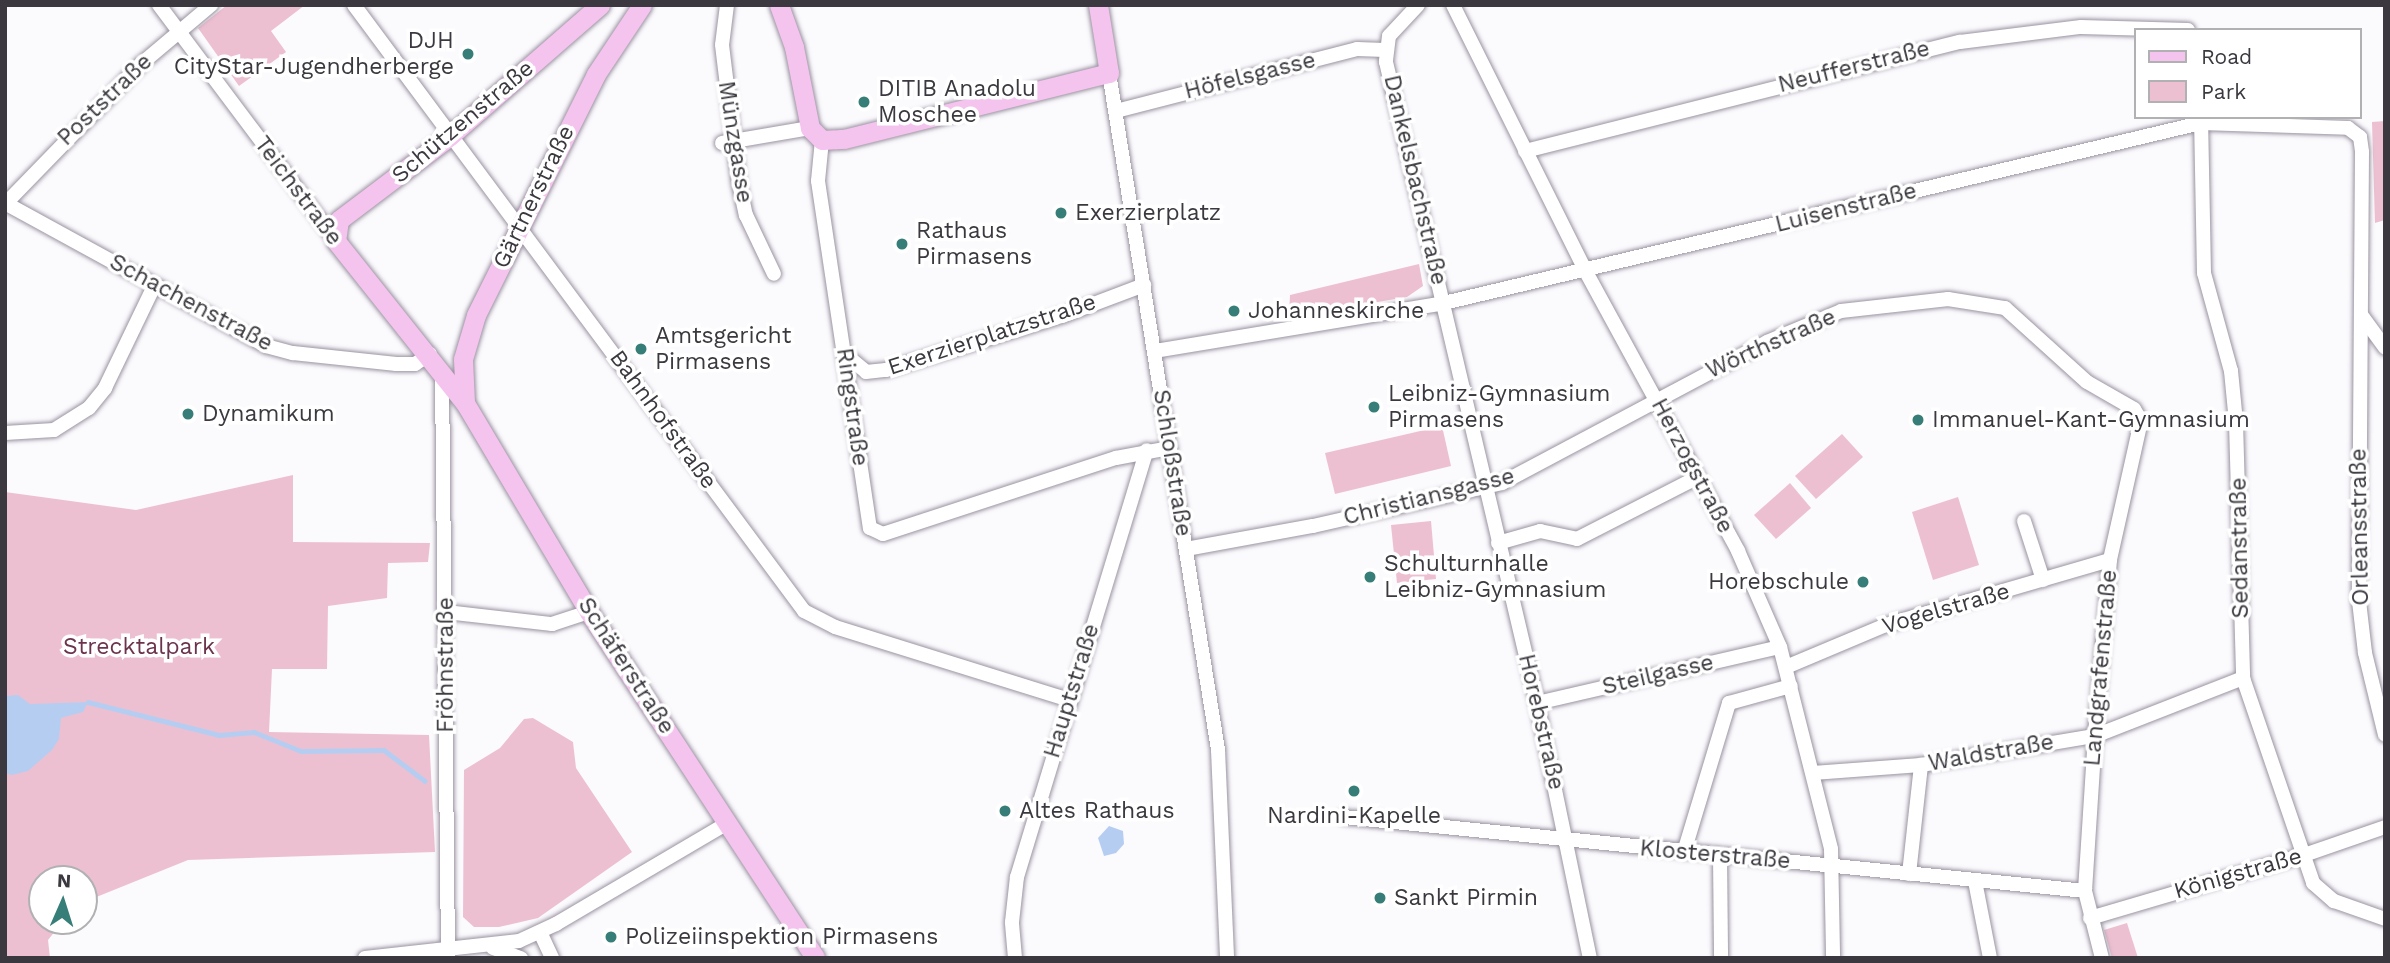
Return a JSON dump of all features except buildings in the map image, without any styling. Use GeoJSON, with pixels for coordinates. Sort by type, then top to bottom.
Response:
{"type":"FeatureCollection","features":[{"type":"Feature","properties":{"kind":"main road","name":"Gärtnerstraße"},"geometry":{"type":"LineString","coordinates":[[465,403],[467,341],[520,223],[606,55],[642,5]]}},
{"type":"Feature","properties":{"kind":"main road","name":"Ringstraße"},"geometry":{"type":"LineString","coordinates":[[779,5],[794,47],[816,134]]}},
{"type":"Feature","properties":{"kind":"main road","name":"Schloßstraße"},"geometry":{"type":"LineString","coordinates":[[1098,5],[1109,73]]}},
{"type":"Feature","properties":{"kind":"main road","name":"Schützenstraße"},"geometry":{"type":"LineString","coordinates":[[336,241],[340,220],[450,136],[592,8]]}},
{"type":"Feature","properties":{"kind":"main road"},"geometry":{"type":"LineString","coordinates":[[816,134],[844,139],[1109,73]]}},
{"type":"Feature","properties":{"kind":"main road","name":"Teichstraße"},"geometry":{"type":"LineString","coordinates":[[336,241],[425,348],[442,373]]}},
{"type":"Feature","properties":{"kind":"main road"},"geometry":{"type":"LineString","coordinates":[[425,348],[444,351],[467,341]]}},
{"type":"Feature","properties":{"kind":"main road","name":"Schäferstraße"},"geometry":{"type":"LineString","coordinates":[[442,373],[465,403],[589,612],[815,958]]}},
{"type":"Feature","properties":{"kind":"street","name":"Teichstraße"},"geometry":{"type":"LineString","coordinates":[[159,5],[336,241]]}},
{"type":"Feature","properties":{"kind":"street","name":"Poststraße"},"geometry":{"type":"LineString","coordinates":[[6,203],[41,162],[177,30],[211,5]]}},
{"type":"Feature","properties":{"kind":"street","name":"Bahnhofstraße"},"geometry":{"type":"LineString","coordinates":[[354,5],[450,136],[520,223],[804,611],[835,627],[1069,700]]}},
{"type":"Feature","properties":{"kind":"street","name":"Münzgasse"},"geometry":{"type":"LineString","coordinates":[[727,5],[722,45],[728,143],[746,215],[774,274]]}},
{"type":"Feature","properties":{"kind":"street","name":"Dankelsbachstraße"},"geometry":{"type":"LineString","coordinates":[[1418,5],[1389,36],[1385,50],[1486,488]]}},
{"type":"Feature","properties":{"kind":"street","name":"Herzogstraße"},"geometry":{"type":"LineString","coordinates":[[1453,5],[1585,270],[1748,573],[1780,646],[1833,866],[1833,958]]}},
{"type":"Feature","properties":{"kind":"street","name":"Neufferstraße"},"geometry":{"type":"LineString","coordinates":[[1525,150],[1960,41],[2081,27],[2134,28]]}},
{"type":"Feature","properties":{"kind":"street","name":"Höfelsgasse"},"geometry":{"type":"LineString","coordinates":[[1116,111],[1357,49],[1385,50]]}},
{"type":"Feature","properties":{"kind":"street","name":"Schloßstraße"},"geometry":{"type":"LineString","coordinates":[[1109,73],[1219,751],[1224,922],[1230,957]]}},
{"type":"Feature","properties":{"kind":"street","name":"Luisenstraße"},"geometry":{"type":"LineString","coordinates":[[1155,351],[1444,303],[2201,120],[2339,127],[2360,137],[2362,316]]}},
{"type":"Feature","properties":{"kind":"street","name":"Sedanstraße"},"geometry":{"type":"LineString","coordinates":[[2201,120],[2204,273],[2231,371],[2236,422],[2243,678],[2312,884],[2326,897],[2385,919]]}},
{"type":"Feature","properties":{"kind":"street"},"geometry":{"type":"LineString","coordinates":[[728,143],[816,134]]}},
{"type":"Feature","properties":{"kind":"street","name":"Ringstraße"},"geometry":{"type":"LineString","coordinates":[[816,134],[816,164],[870,528],[876,533],[1147,450]]}},
{"type":"Feature","properties":{"kind":"street","name":"Schachenstraße"},"geometry":{"type":"LineString","coordinates":[[6,203],[154,286],[280,350],[415,364],[425,348]]}},
{"type":"Feature","properties":{"kind":"street","name":"Exerzierplatzstraße"},"geometry":{"type":"LineString","coordinates":[[845,354],[866,372],[886,370],[1062,316],[1144,285]]}},
{"type":"Feature","properties":{"kind":"street"},"geometry":{"type":"LineString","coordinates":[[5,433],[54,430],[89,408],[105,388],[154,286]]}},
{"type":"Feature","properties":{"kind":"street","name":"Wörthstraße"},"geometry":{"type":"LineString","coordinates":[[1656,399],[1829,315],[1875,305],[1957,299],[2011,312],[2087,382],[2134,409],[2141,421]]}},
{"type":"Feature","properties":{"kind":"street"},"geometry":{"type":"LineString","coordinates":[[2362,316],[2385,348]]}},
{"type":"Feature","properties":{"kind":"street","name":"Orleansstraße"},"geometry":{"type":"LineString","coordinates":[[2362,316],[2360,601],[2365,653],[2385,735]]}},
{"type":"Feature","properties":{"kind":"street","name":"Fröhnstraße"},"geometry":{"type":"LineString","coordinates":[[442,373],[448,954]]}},
{"type":"Feature","properties":{"kind":"street","name":"Christiansgasse"},"geometry":{"type":"LineString","coordinates":[[1186,549],[1313,526],[1486,488],[1517,477],[1656,399]]}},
{"type":"Feature","properties":{"kind":"street","name":"Landgrafenstraße"},"geometry":{"type":"LineString","coordinates":[[2102,958],[2085,891],[2095,736],[2110,560],[2141,421]]}},
{"type":"Feature","properties":{"kind":"street"},"geometry":{"type":"LineString","coordinates":[[1147,450],[1170,448]]}},
{"type":"Feature","properties":{"kind":"street","name":"Hauptstraße"},"geometry":{"type":"LineString","coordinates":[[1015,958],[1012,922],[1017,877],[1147,450]]}},
{"type":"Feature","properties":{"kind":"street"},"geometry":{"type":"LineString","coordinates":[[1499,543],[1541,531],[1577,539],[1698,477]]}},
{"type":"Feature","properties":{"kind":"street","name":"Horebstraße"},"geometry":{"type":"LineString","coordinates":[[1486,488],[1537,703],[1590,958]]}},
{"type":"Feature","properties":{"kind":"street"},"geometry":{"type":"LineString","coordinates":[[2024,521],[2043,580]]}},
{"type":"Feature","properties":{"kind":"street","name":"Vogelstraße"},"geometry":{"type":"LineString","coordinates":[[1786,667],[1886,625],[2110,560]]}},
{"type":"Feature","properties":{"kind":"street"},"geometry":{"type":"LineString","coordinates":[[446,612],[552,624],[589,612]]}},
{"type":"Feature","properties":{"kind":"street","name":"Steilgasse"},"geometry":{"type":"LineString","coordinates":[[1537,703],[1780,646]]}},
{"type":"Feature","properties":{"kind":"street","name":"Waldstraße"},"geometry":{"type":"LineString","coordinates":[[1812,772],[1921,765],[2095,736],[2243,678]]}},
{"type":"Feature","properties":{"kind":"street"},"geometry":{"type":"LineString","coordinates":[[1684,852],[1729,703],[1791,686]]}},
{"type":"Feature","properties":{"kind":"street"},"geometry":{"type":"LineString","coordinates":[[1909,874],[1921,765]]}},
{"type":"Feature","properties":{"kind":"street","name":"Klosterstraße"},"geometry":{"type":"LineString","coordinates":[[1344,817],[1567,842],[2085,891]]}},
{"type":"Feature","properties":{"kind":"street"},"geometry":{"type":"LineString","coordinates":[[365,958],[448,954],[491,947],[540,932],[726,824]]}},
{"type":"Feature","properties":{"kind":"street","name":"Königstraße"},"geometry":{"type":"LineString","coordinates":[[2090,918],[2301,856],[2385,827]]}},
{"type":"Feature","properties":{"kind":"street"},"geometry":{"type":"LineString","coordinates":[[1720,855],[1721,958]]}},
{"type":"Feature","properties":{"kind":"street"},"geometry":{"type":"LineString","coordinates":[[1975,881],[1990,958]]}},
{"type":"Feature","properties":{"kind":"street"},"geometry":{"type":"LineString","coordinates":[[540,932],[552,958]]}},
{"type":"Feature","properties":{"kind":"street"},"geometry":{"type":"LineString","coordinates":[[491,947],[521,958]]}},
{"type":"Feature","properties":{"kind":"green space"},"geometry":{"type":"Polygon","coordinates":[[[227,5],[305,5],[271,31],[286,52],[239,86],[198,28],[227,5]]]}},
{"type":"Feature","properties":{"kind":"green space"},"geometry":{"type":"Polygon","coordinates":[[[2385,121],[2385,220],[2375,223],[2372,122],[2385,121]]]}},
{"type":"Feature","properties":{"kind":"green space"},"geometry":{"type":"Polygon","coordinates":[[[1419,264],[1423,286],[1407,297],[1289,317],[1290,295],[1419,264]]]}},
{"type":"Feature","properties":{"kind":"green space"},"geometry":{"type":"Polygon","coordinates":[[[1442,426],[1451,466],[1335,494],[1325,453],[1442,426]]]}},
{"type":"Feature","properties":{"kind":"green space"},"geometry":{"type":"Polygon","coordinates":[[[1842,434],[1863,457],[1816,499],[1795,476],[1842,434]]]}},
{"type":"Feature","properties":{"kind":"green space","name":"Strecktalpark"},"geometry":{"type":"Polygon","coordinates":[[[293,475],[293,542],[430,543],[428,562],[388,563],[387,598],[328,606],[327,669],[272,669],[269,732],[429,735],[435,852],[188,860],[98,896],[98,865],[28,865],[28,935],[52,935],[48,940],[50,958],[5,958],[5,492],[136,510],[293,475]]]}},
{"type":"Feature","properties":{"kind":"green space"},"geometry":{"type":"Polygon","coordinates":[[[1790,483],[1811,508],[1776,539],[1754,515],[1790,483]]]}},
{"type":"Feature","properties":{"kind":"green space"},"geometry":{"type":"Polygon","coordinates":[[[1958,497],[1979,565],[1933,580],[1912,512],[1958,497]]]}},
{"type":"Feature","properties":{"kind":"green space"},"geometry":{"type":"Polygon","coordinates":[[[1431,521],[1436,579],[1397,583],[1391,525],[1431,521]]]}},
{"type":"Feature","properties":{"kind":"green space"},"geometry":{"type":"Polygon","coordinates":[[[533,718],[573,742],[576,768],[632,852],[538,918],[499,927],[474,927],[463,917],[464,770],[500,748],[524,719],[533,718]]]}},
{"type":"Feature","properties":{"kind":"green space"},"geometry":{"type":"Polygon","coordinates":[[[2127,923],[2138,958],[2112,958],[2104,930],[2127,923]]]}},
{"type":"Feature","properties":{"kind":"water"},"geometry":{"type":"Polygon","coordinates":[[[18,695],[30,704],[88,702],[83,712],[61,718],[59,739],[52,750],[28,771],[12,775],[5,773],[5,696],[18,695]]]}},
{"type":"Feature","properties":{"kind":"water"},"geometry":{"type":"Polygon","coordinates":[[[1109,826],[1123,831],[1124,844],[1116,853],[1104,856],[1098,838],[1109,826]]]}},
{"type":"Feature","properties":{"kind":"waterway"},"geometry":{"type":"LineString","coordinates":[[88,702],[219,735],[254,732],[301,751],[384,750],[425,781]]}},
{"type":"Feature","properties":{"kind":"place","name":"DJH CityStar-Jugendherberge"},"geometry":{"type":"Point","coordinates":[468,54]}},
{"type":"Feature","properties":{"kind":"place","name":"DITIB Anadolu Moschee"},"geometry":{"type":"Point","coordinates":[864,102]}},
{"type":"Feature","properties":{"kind":"place","name":"Exerzierplatz"},"geometry":{"type":"Point","coordinates":[1061,213]}},
{"type":"Feature","properties":{"kind":"place","name":"Rathaus Pirmasens"},"geometry":{"type":"Point","coordinates":[902,244]}},
{"type":"Feature","properties":{"kind":"place","name":"Johanneskirche"},"geometry":{"type":"Point","coordinates":[1234,311]}},
{"type":"Feature","properties":{"kind":"place","name":"Amtsgericht Pirmasens"},"geometry":{"type":"Point","coordinates":[641,349]}},
{"type":"Feature","properties":{"kind":"place","name":"Leibniz-Gymnasium Pirmasens"},"geometry":{"type":"Point","coordinates":[1374,407]}},
{"type":"Feature","properties":{"kind":"place","name":"Dynamikum"},"geometry":{"type":"Point","coordinates":[188,414]}},
{"type":"Feature","properties":{"kind":"place","name":"Immanuel-Kant-Gymnasium"},"geometry":{"type":"Point","coordinates":[1918,420]}},
{"type":"Feature","properties":{"kind":"place","name":"Schulturnhalle Leibniz-Gymnasium"},"geometry":{"type":"Point","coordinates":[1370,577]}},
{"type":"Feature","properties":{"kind":"place","name":"Horebschule"},"geometry":{"type":"Point","coordinates":[1863,582]}},
{"type":"Feature","properties":{"kind":"place","name":"Nardini-Kapelle"},"geometry":{"type":"Point","coordinates":[1354,791]}},
{"type":"Feature","properties":{"kind":"place","name":"Altes Rathaus"},"geometry":{"type":"Point","coordinates":[1005,811]}},
{"type":"Feature","properties":{"kind":"place","name":"Sankt Pirmin"},"geometry":{"type":"Point","coordinates":[1380,898]}},
{"type":"Feature","properties":{"kind":"place","name":"Polizeiinspektion Pirmasens"},"geometry":{"type":"Point","coordinates":[611,937]}}]}
